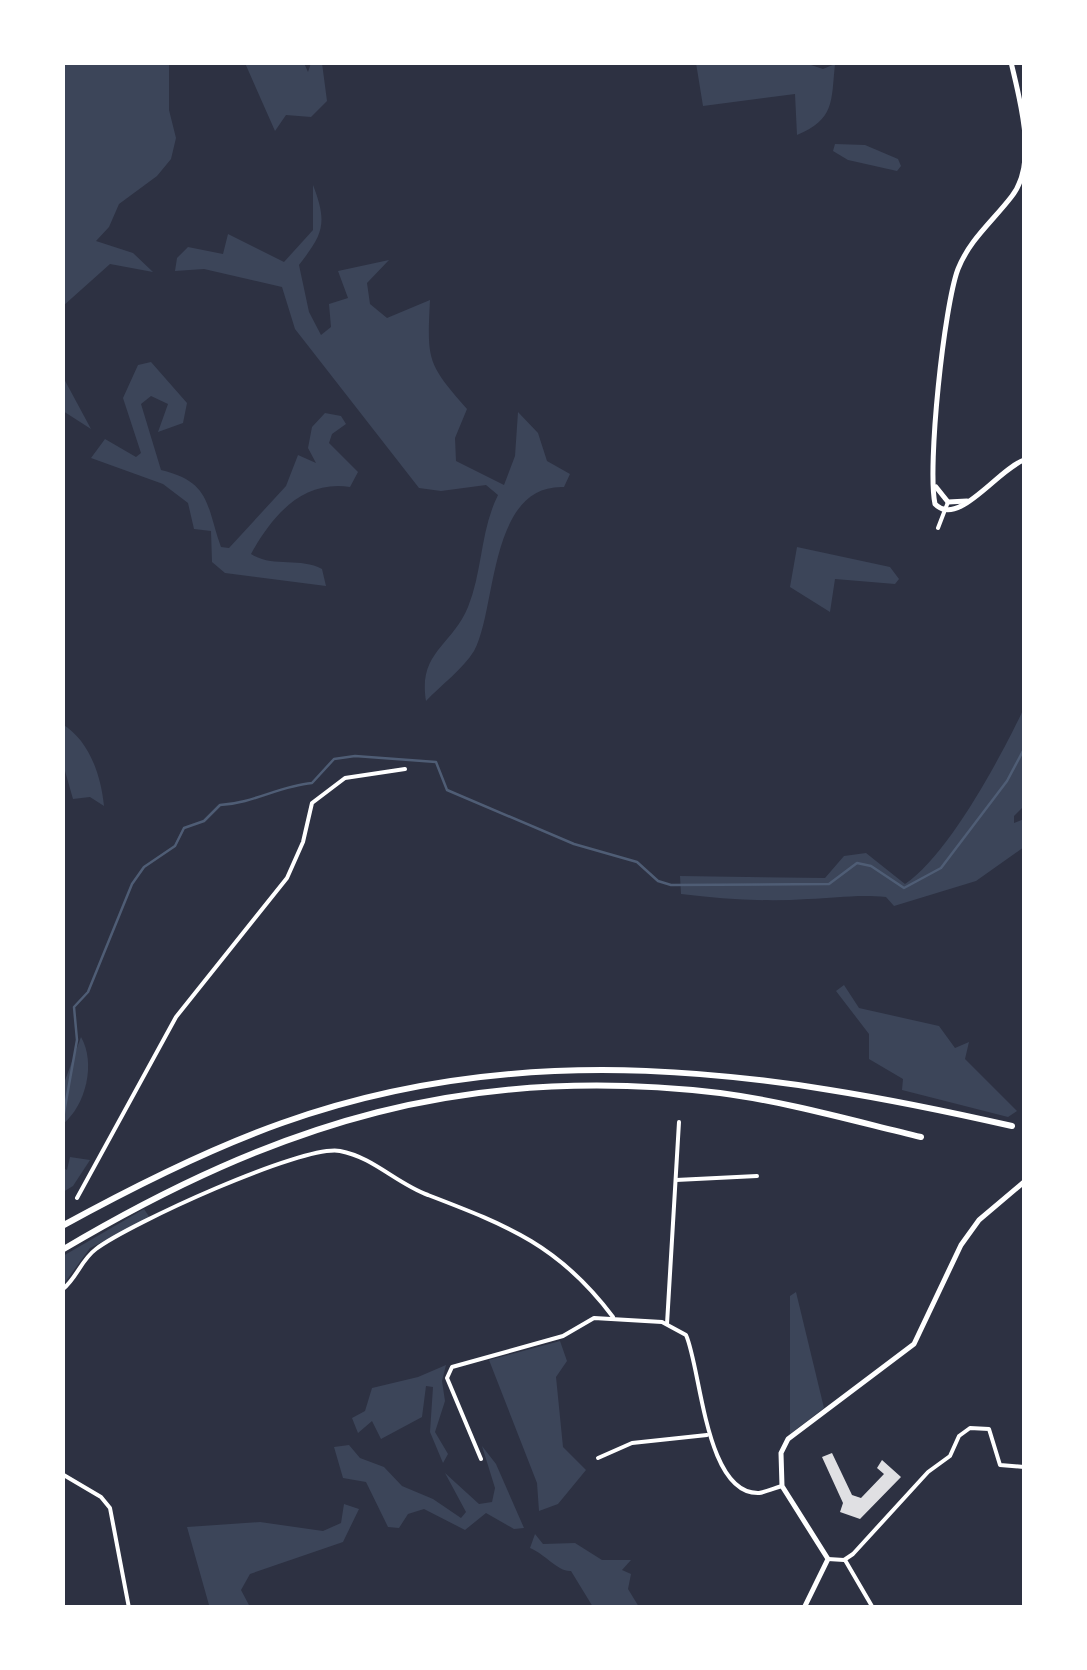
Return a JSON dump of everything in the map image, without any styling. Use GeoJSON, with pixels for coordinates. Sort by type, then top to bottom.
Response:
{"type":"FeatureCollection","features":[{"type":"Feature","properties":{"kind":"highway"},"geometry":{"type":"LineString","coordinates":[[62,1226],[198,1157],[306,1115],[425,1085],[526,1072],[642,1069],[747,1075],[1012,1126]]}},
{"type":"Feature","properties":{"kind":"highway"},"geometry":{"type":"LineString","coordinates":[[62,1250],[200,1174],[256,1150],[349,1118],[461,1093],[531,1086],[652,1087],[769,1101],[920,1137]]}},
{"type":"Feature","properties":{"kind":"main road"},"geometry":{"type":"LineString","coordinates":[[1011,62],[1021,104],[1024,167],[1020,186],[965,254],[952,290],[945,324],[934,504],[945,512],[956,512],[1002,471],[1024,460]]}},
{"type":"Feature","properties":{"kind":"main road"},"geometry":{"type":"LineString","coordinates":[[934,484],[948,502],[969,500]]}},
{"type":"Feature","properties":{"kind":"main road"},"geometry":{"type":"LineString","coordinates":[[804,1608],[828,1559],[782,1486],[781,1453],[788,1439],[914,1344],[961,1246],[979,1220],[1024,1182]]}},
{"type":"Feature","properties":{"kind":"street"},"geometry":{"type":"LineString","coordinates":[[938,528],[948,502]]}},
{"type":"Feature","properties":{"kind":"street"},"geometry":{"type":"LineString","coordinates":[[77,1198],[176,1017],[287,878],[304,842],[312,803],[345,778],[405,769]]}},
{"type":"Feature","properties":{"kind":"street"},"geometry":{"type":"LineString","coordinates":[[667,1324],[679,1122]]}},
{"type":"Feature","properties":{"kind":"street"},"geometry":{"type":"LineString","coordinates":[[62,1290],[97,1248],[236,1179],[330,1149],[362,1157],[414,1190],[514,1228],[583,1276],[614,1318]]}},
{"type":"Feature","properties":{"kind":"street"},"geometry":{"type":"LineString","coordinates":[[676,1180],[757,1176]]}},
{"type":"Feature","properties":{"kind":"street"},"geometry":{"type":"LineString","coordinates":[[482,1459],[447,1378],[452,1367],[564,1336],[594,1318],[614,1318],[667,1324],[682,1330],[690,1342],[707,1435],[744,1490],[758,1493],[782,1486]]}},
{"type":"Feature","properties":{"kind":"street"},"geometry":{"type":"LineString","coordinates":[[828,1559],[844,1560],[891,1517],[928,1472],[950,1456],[964,1431],[989,1429],[1000,1465],[1024,1467]]}},
{"type":"Feature","properties":{"kind":"street"},"geometry":{"type":"LineString","coordinates":[[598,1458],[632,1443],[707,1435]]}},
{"type":"Feature","properties":{"kind":"street"},"geometry":{"type":"LineString","coordinates":[[62,1474],[101,1497],[110,1508],[129,1608]]}},
{"type":"Feature","properties":{"kind":"street"},"geometry":{"type":"LineString","coordinates":[[844,1560],[873,1608]]}},
{"type":"Feature","properties":{"kind":"shaded area"},"geometry":{"type":"Polygon","coordinates":[[[63,62],[169,63],[169,110],[176,138],[171,159],[157,176],[119,204],[109,227],[96,241],[133,253],[153,272],[110,264],[63,306],[63,62]]]}},
{"type":"Feature","properties":{"kind":"shaded area"},"geometry":{"type":"Polygon","coordinates":[[[245,63],[304,63],[308,72],[311,63],[322,63],[327,101],[311,117],[286,115],[275,131],[245,63]]]}},
{"type":"Feature","properties":{"kind":"shaded area"},"geometry":{"type":"Polygon","coordinates":[[[696,63],[805,63],[823,69],[835,64],[833,89],[825,116],[797,135],[795,94],[703,106],[696,63]]]}},
{"type":"Feature","properties":{"kind":"shaded area"},"geometry":{"type":"Polygon","coordinates":[[[835,144],[865,145],[898,159],[901,166],[897,171],[848,160],[833,151],[835,144]]]}},
{"type":"Feature","properties":{"kind":"shaded area"},"geometry":{"type":"Polygon","coordinates":[[[313,185],[321,210],[321,228],[299,265],[309,312],[321,335],[331,327],[329,304],[348,298],[338,271],[389,260],[367,283],[370,304],[387,318],[430,300],[432,360],[467,409],[455,438],[456,461],[504,485],[515,456],[518,412],[538,433],[547,461],[570,474],[564,487],[539,492],[521,506],[499,552],[474,651],[426,701],[427,671],[468,607],[498,495],[486,485],[441,491],[419,488],[295,329],[282,287],[204,269],[175,271],[177,258],[188,247],[223,254],[228,234],[284,262],[313,230],[313,185]]]}},
{"type":"Feature","properties":{"kind":"shaded area"},"geometry":{"type":"Polygon","coordinates":[[[151,362],[187,403],[183,423],[158,432],[168,404],[151,396],[141,404],[161,470],[189,481],[198,489],[209,507],[221,547],[229,548],[286,486],[298,455],[316,463],[308,448],[312,427],[325,413],[341,416],[346,424],[332,434],[329,443],[358,472],[350,487],[333,486],[303,495],[279,514],[251,554],[268,561],[313,565],[322,569],[326,586],[225,573],[212,562],[211,531],[194,529],[188,503],[163,484],[91,458],[105,439],[136,457],[141,453],[123,398],[138,365],[151,362]]]}},
{"type":"Feature","properties":{"kind":"shaded area"},"geometry":{"type":"Polygon","coordinates":[[[63,377],[91,429],[63,411],[63,377]]]}},
{"type":"Feature","properties":{"kind":"shaded area"},"geometry":{"type":"Polygon","coordinates":[[[797,547],[890,567],[899,579],[895,584],[835,579],[830,612],[790,587],[797,547]]]}},
{"type":"Feature","properties":{"kind":"shaded area"},"geometry":{"type":"Polygon","coordinates":[[[1024,708],[1024,806],[1014,816],[1014,823],[1024,819],[1024,847],[976,881],[894,906],[886,897],[876,896],[760,900],[681,894],[680,876],[825,878],[844,856],[866,853],[905,884],[922,870],[956,828],[1024,708]]]}},
{"type":"Feature","properties":{"kind":"shaded area"},"geometry":{"type":"Polygon","coordinates":[[[62,724],[80,739],[92,759],[104,806],[90,797],[73,799],[63,764],[62,724]]]}},
{"type":"Feature","properties":{"kind":"shaded area"},"geometry":{"type":"Polygon","coordinates":[[[844,985],[859,1008],[939,1026],[955,1048],[969,1042],[965,1059],[1017,1111],[1008,1117],[902,1090],[903,1079],[869,1059],[869,1034],[836,991],[844,985]]]}},
{"type":"Feature","properties":{"kind":"shaded area"},"geometry":{"type":"Polygon","coordinates":[[[81,1037],[88,1059],[86,1083],[78,1106],[63,1124],[63,1086],[81,1037]]]}},
{"type":"Feature","properties":{"kind":"shaded area"},"geometry":{"type":"Polygon","coordinates":[[[70,1157],[90,1160],[73,1186],[63,1192],[63,1168],[67,1170],[70,1157]]]}},
{"type":"Feature","properties":{"kind":"shaded area"},"geometry":{"type":"Polygon","coordinates":[[[144,1209],[150,1218],[90,1248],[63,1285],[63,1256],[144,1209]]]}},
{"type":"Feature","properties":{"kind":"shaded area"},"geometry":{"type":"Polygon","coordinates":[[[796,1292],[824,1408],[790,1434],[790,1296],[796,1292]]]}},
{"type":"Feature","properties":{"kind":"shaded area"},"geometry":{"type":"Polygon","coordinates":[[[560,1341],[567,1361],[556,1377],[563,1447],[586,1470],[558,1504],[539,1511],[537,1483],[489,1360],[560,1341]]]}},
{"type":"Feature","properties":{"kind":"shaded area"},"geometry":{"type":"Polygon","coordinates":[[[446,1365],[442,1381],[445,1401],[435,1432],[448,1454],[443,1463],[430,1432],[433,1387],[426,1386],[422,1417],[381,1439],[372,1421],[358,1433],[352,1418],[365,1411],[372,1388],[418,1377],[446,1365]]]}},
{"type":"Feature","properties":{"kind":"shaded area"},"geometry":{"type":"Polygon","coordinates":[[[349,1445],[360,1458],[384,1467],[402,1486],[433,1499],[461,1518],[466,1512],[445,1473],[479,1504],[492,1502],[495,1488],[482,1446],[496,1464],[524,1528],[514,1529],[486,1513],[465,1530],[424,1509],[408,1514],[399,1528],[388,1527],[366,1482],[343,1478],[334,1447],[349,1445]]]}},
{"type":"Feature","properties":{"kind":"shaded area"},"geometry":{"type":"Polygon","coordinates":[[[344,1504],[359,1509],[343,1542],[250,1574],[241,1590],[250,1607],[190,1607],[209,1605],[187,1527],[260,1522],[323,1531],[341,1523],[344,1504]]]}},
{"type":"Feature","properties":{"kind":"shaded area"},"geometry":{"type":"Polygon","coordinates":[[[535,1534],[543,1544],[575,1543],[602,1560],[631,1560],[622,1570],[631,1574],[628,1589],[639,1607],[593,1607],[571,1571],[561,1569],[530,1548],[535,1534]]]}},
{"type":"Feature","properties":{"kind":"building"},"geometry":{"type":"Polygon","coordinates":[[[832,1453],[852,1495],[861,1498],[884,1474],[877,1468],[882,1460],[901,1477],[860,1519],[840,1512],[843,1503],[822,1457],[832,1453]]]}},
{"type":"Feature","properties":{"kind":"waterway"},"geometry":{"type":"LineString","coordinates":[[62,1124],[77,1040],[74,1007],[88,992],[132,884],[144,867],[175,846],[184,828],[204,821],[220,805],[312,783],[334,759],[355,756],[436,762],[447,790],[574,844],[637,862],[658,881],[671,885],[829,884],[857,863],[871,866],[904,888],[941,868],[1007,781],[1024,749]]}}]}
